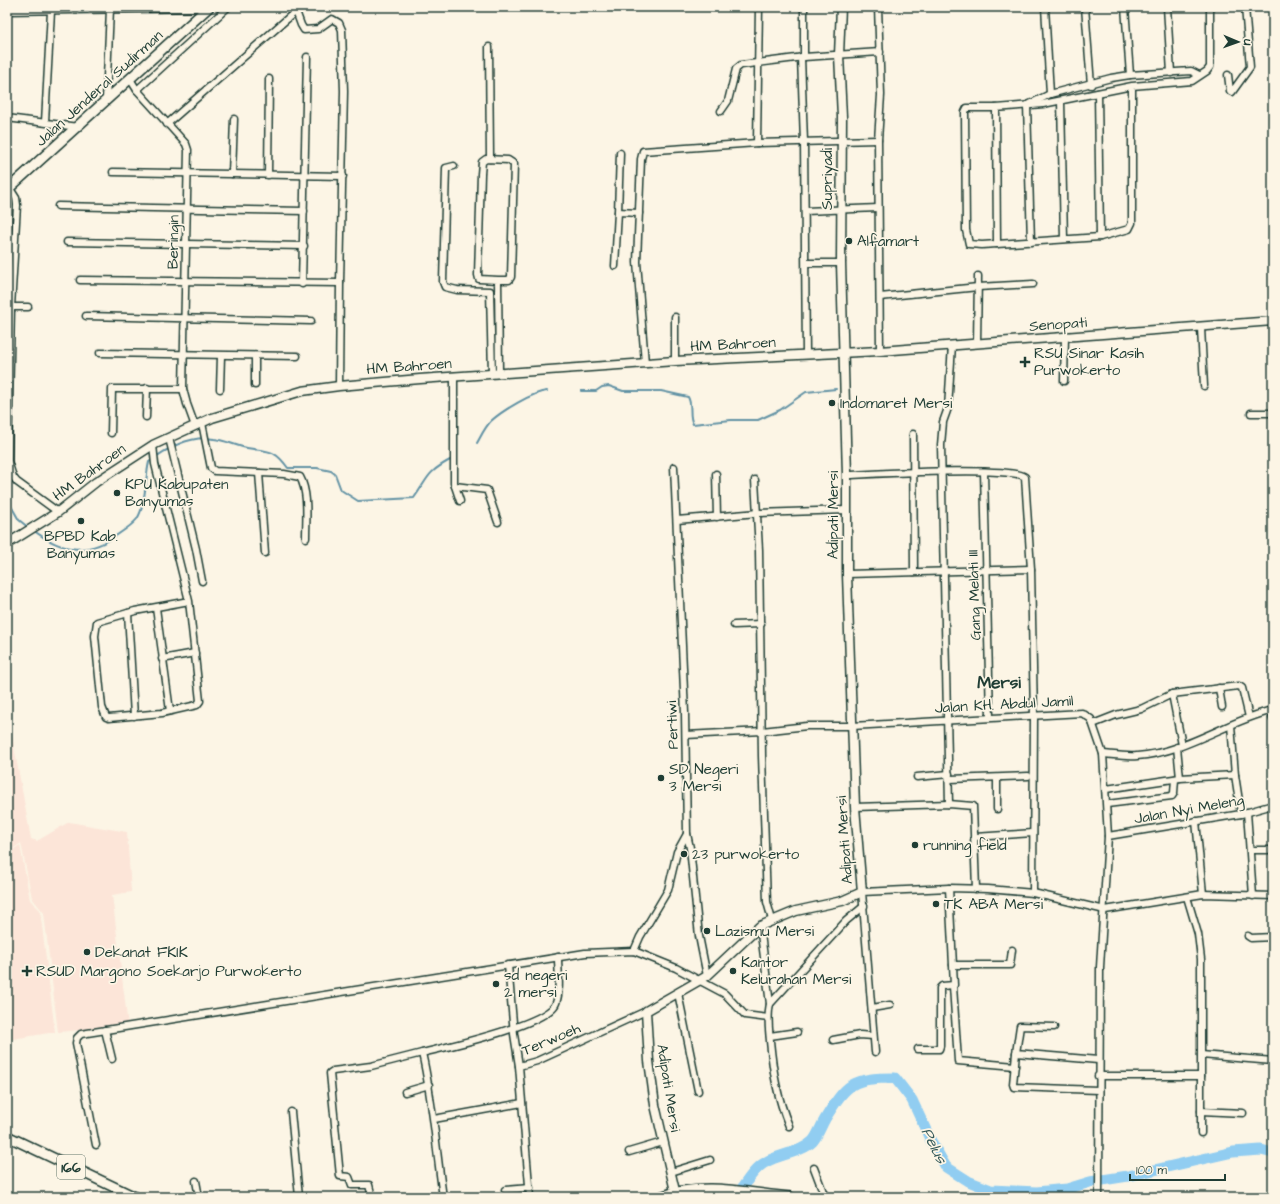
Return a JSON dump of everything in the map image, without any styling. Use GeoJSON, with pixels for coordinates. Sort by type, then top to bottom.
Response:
{"type":"FeatureCollection","features":[{"type":"Feature","properties":{"kind":"main road","name":"Jalan Jenderal Sudirman"},"geometry":{"type":"LineString","coordinates":[[8,188],[78,127],[208,7]]}},
{"type":"Feature","properties":{"kind":"main road","name":"166"},"geometry":{"type":"LineString","coordinates":[[7,1136],[135,1197]]}},
{"type":"Feature","properties":{"kind":"main road"},"geometry":{"type":"LineString","coordinates":[[660,1197],[675,1191],[709,1188],[790,1197]]}},
{"type":"Feature","properties":{"kind":"street"},"geometry":{"type":"LineString","coordinates":[[7,11],[208,7]]}},
{"type":"Feature","properties":{"kind":"street"},"geometry":{"type":"LineString","coordinates":[[137,90],[228,7]]}},
{"type":"Feature","properties":{"kind":"street"},"geometry":{"type":"LineString","coordinates":[[290,7],[295,12],[304,30],[318,29],[332,19],[339,23],[342,30],[344,91],[339,386]]}},
{"type":"Feature","properties":{"kind":"street"},"geometry":{"type":"LineString","coordinates":[[757,143],[759,7]]}},
{"type":"Feature","properties":{"kind":"street"},"geometry":{"type":"LineString","coordinates":[[804,7],[802,57],[806,263],[806,354]]}},
{"type":"Feature","properties":{"kind":"street","name":"Supriyadi"},"geometry":{"type":"LineString","coordinates":[[841,7],[841,263],[844,352]]}},
{"type":"Feature","properties":{"kind":"street"},"geometry":{"type":"LineString","coordinates":[[878,7],[881,96],[878,140],[880,351]]}},
{"type":"Feature","properties":{"kind":"street"},"geometry":{"type":"LineString","coordinates":[[1045,7],[1050,94]]}},
{"type":"Feature","properties":{"kind":"street"},"geometry":{"type":"LineString","coordinates":[[1085,7],[1091,85]]}},
{"type":"Feature","properties":{"kind":"street"},"geometry":{"type":"LineString","coordinates":[[1125,7],[1130,75]]}},
{"type":"Feature","properties":{"kind":"street"},"geometry":{"type":"LineString","coordinates":[[1167,7],[1171,73]]}},
{"type":"Feature","properties":{"kind":"street"},"geometry":{"type":"LineString","coordinates":[[1132,86],[1132,223],[1127,230],[1100,237],[1031,242],[972,244],[968,241],[965,112],[967,108],[996,108],[1061,101],[1132,86],[1192,80],[1207,72],[1211,63],[1210,7]]}},
{"type":"Feature","properties":{"kind":"street"},"geometry":{"type":"LineString","coordinates":[[1228,75],[1230,91],[1232,92],[1250,67],[1245,7]]}},
{"type":"Feature","properties":{"kind":"street"},"geometry":{"type":"LineString","coordinates":[[106,100],[110,9]]}},
{"type":"Feature","properties":{"kind":"street"},"geometry":{"type":"LineString","coordinates":[[45,122],[51,11]]}},
{"type":"Feature","properties":{"kind":"street"},"geometry":{"type":"LineString","coordinates":[[168,124],[295,12]]}},
{"type":"Feature","properties":{"kind":"street"},"geometry":{"type":"LineString","coordinates":[[169,44],[177,53]]}},
{"type":"Feature","properties":{"kind":"street"},"geometry":{"type":"LineString","coordinates":[[489,47],[490,159]]}},
{"type":"Feature","properties":{"kind":"street"},"geometry":{"type":"LineString","coordinates":[[721,111],[728,101],[736,69],[741,65],[802,57],[880,52]]}},
{"type":"Feature","properties":{"kind":"street"},"geometry":{"type":"LineString","coordinates":[[302,284],[307,57]]}},
{"type":"Feature","properties":{"kind":"street"},"geometry":{"type":"LineString","coordinates":[[148,62],[157,72]]}},
{"type":"Feature","properties":{"kind":"street"},"geometry":{"type":"LineString","coordinates":[[1027,105],[1050,94],[1091,85],[1111,78],[1130,75],[1191,71],[1199,75]]}},
{"type":"Feature","properties":{"kind":"street"},"geometry":{"type":"LineString","coordinates":[[1154,73],[1154,83]]}},
{"type":"Feature","properties":{"kind":"street"},"geometry":{"type":"LineString","coordinates":[[1111,78],[1114,90]]}},
{"type":"Feature","properties":{"kind":"street","name":"Beringin"},"geometry":{"type":"LineString","coordinates":[[130,79],[137,90],[188,147],[184,319],[184,389],[186,404],[200,426],[211,468],[215,471],[259,473]]}},
{"type":"Feature","properties":{"kind":"street"},"geometry":{"type":"LineString","coordinates":[[268,175],[269,79]]}},
{"type":"Feature","properties":{"kind":"street"},"geometry":{"type":"LineString","coordinates":[[1074,89],[1075,98]]}},
{"type":"Feature","properties":{"kind":"street"},"geometry":{"type":"LineString","coordinates":[[1098,93],[1100,237]]}},
{"type":"Feature","properties":{"kind":"street"},"geometry":{"type":"LineString","coordinates":[[1061,101],[1064,239]]}},
{"type":"Feature","properties":{"kind":"street"},"geometry":{"type":"LineString","coordinates":[[1027,105],[1031,242]]}},
{"type":"Feature","properties":{"kind":"street"},"geometry":{"type":"LineString","coordinates":[[996,108],[997,244]]}},
{"type":"Feature","properties":{"kind":"street"},"geometry":{"type":"LineString","coordinates":[[7,118],[78,127]]}},
{"type":"Feature","properties":{"kind":"street"},"geometry":{"type":"LineString","coordinates":[[232,174],[234,119]]}},
{"type":"Feature","properties":{"kind":"street"},"geometry":{"type":"LineString","coordinates":[[645,363],[637,262],[641,159],[643,151],[757,143],[878,140]]}},
{"type":"Feature","properties":{"kind":"street"},"geometry":{"type":"LineString","coordinates":[[615,266],[620,153]]}},
{"type":"Feature","properties":{"kind":"street"},"geometry":{"type":"LineString","coordinates":[[490,159],[508,160],[514,164],[512,276],[509,280],[498,280],[479,279],[478,275],[481,174],[483,160],[490,159]]}},
{"type":"Feature","properties":{"kind":"street"},"geometry":{"type":"LineString","coordinates":[[454,166],[446,168],[443,282],[445,286],[457,290],[490,290],[496,374]]}},
{"type":"Feature","properties":{"kind":"street"},"geometry":{"type":"LineString","coordinates":[[113,172],[343,176]]}},
{"type":"Feature","properties":{"kind":"street"},"geometry":{"type":"LineString","coordinates":[[8,188],[16,198],[17,205],[11,307],[8,461],[13,477],[17,482],[58,512]]}},
{"type":"Feature","properties":{"kind":"street"},"geometry":{"type":"LineString","coordinates":[[58,206],[304,211]]}},
{"type":"Feature","properties":{"kind":"street"},"geometry":{"type":"LineString","coordinates":[[805,211],[878,208]]}},
{"type":"Feature","properties":{"kind":"street"},"geometry":{"type":"LineString","coordinates":[[618,212],[639,213]]}},
{"type":"Feature","properties":{"kind":"street"},"geometry":{"type":"LineString","coordinates":[[67,242],[304,246]]}},
{"type":"Feature","properties":{"kind":"street"},"geometry":{"type":"LineString","coordinates":[[806,263],[841,263]]}},
{"type":"Feature","properties":{"kind":"street"},"geometry":{"type":"LineString","coordinates":[[977,343],[978,276]]}},
{"type":"Feature","properties":{"kind":"street"},"geometry":{"type":"LineString","coordinates":[[80,280],[340,284]]}},
{"type":"Feature","properties":{"kind":"street"},"geometry":{"type":"LineString","coordinates":[[496,374],[498,280]]}},
{"type":"Feature","properties":{"kind":"street"},"geometry":{"type":"LineString","coordinates":[[880,297],[978,287],[1033,284]]}},
{"type":"Feature","properties":{"kind":"street"},"geometry":{"type":"LineString","coordinates":[[11,307],[28,308]]}},
{"type":"Feature","properties":{"kind":"street"},"geometry":{"type":"LineString","coordinates":[[86,316],[311,321]]}},
{"type":"Feature","properties":{"kind":"street"},"geometry":{"type":"LineString","coordinates":[[675,317],[675,361]]}},
{"type":"Feature","properties":{"kind":"street","name":"Senopati"},"geometry":{"type":"LineString","coordinates":[[844,352],[880,351],[1065,336],[1201,328],[1273,321]]}},
{"type":"Feature","properties":{"kind":"street"},"geometry":{"type":"LineString","coordinates":[[1201,328],[1204,386]]}},
{"type":"Feature","properties":{"kind":"street"},"geometry":{"type":"LineString","coordinates":[[1064,381],[1065,336]]}},
{"type":"Feature","properties":{"kind":"street"},"geometry":{"type":"LineString","coordinates":[[949,804],[941,472],[942,428],[948,408],[952,345]]}},
{"type":"Feature","properties":{"kind":"street","name":"HM Bahroen"},"geometry":{"type":"LineString","coordinates":[[7,544],[58,512],[96,482],[153,448],[220,415],[302,391],[339,386],[454,376],[675,361],[844,352]]}},
{"type":"Feature","properties":{"kind":"street","name":"Adipati Mersi"},"geometry":{"type":"LineString","coordinates":[[675,1191],[663,1142],[649,1061],[646,1011],[699,981],[760,926],[770,915],[842,901],[862,891],[855,808],[852,726],[847,574],[847,475],[844,352]]}},
{"type":"Feature","properties":{"kind":"street"},"geometry":{"type":"LineString","coordinates":[[100,353],[297,356]]}},
{"type":"Feature","properties":{"kind":"street"},"geometry":{"type":"LineString","coordinates":[[220,389],[221,356]]}},
{"type":"Feature","properties":{"kind":"street"},"geometry":{"type":"LineString","coordinates":[[255,385],[256,356]]}},
{"type":"Feature","properties":{"kind":"street"},"geometry":{"type":"LineString","coordinates":[[454,376],[454,478],[460,501]]}},
{"type":"Feature","properties":{"kind":"street"},"geometry":{"type":"LineString","coordinates":[[111,433],[111,390],[147,388],[184,389]]}},
{"type":"Feature","properties":{"kind":"street"},"geometry":{"type":"LineString","coordinates":[[146,417],[147,388]]}},
{"type":"Feature","properties":{"kind":"street"},"geometry":{"type":"LineString","coordinates":[[1251,413],[1273,413]]}},
{"type":"Feature","properties":{"kind":"street"},"geometry":{"type":"LineString","coordinates":[[912,434],[914,572]]}},
{"type":"Feature","properties":{"kind":"street"},"geometry":{"type":"LineString","coordinates":[[170,440],[196,549],[202,581]]}},
{"type":"Feature","properties":{"kind":"street"},"geometry":{"type":"LineString","coordinates":[[153,448],[155,464],[189,601],[200,700],[197,705],[170,711],[134,716],[106,717],[103,713],[95,636],[97,622],[128,613],[189,601]]}},
{"type":"Feature","properties":{"kind":"street","name":"Pertiwi"},"geometry":{"type":"LineString","coordinates":[[674,467],[686,735],[687,834],[690,848],[699,936],[707,973]]}},
{"type":"Feature","properties":{"kind":"street"},"geometry":{"type":"LineString","coordinates":[[847,475],[913,472],[984,472],[1020,473],[1025,477],[1031,569],[1034,716],[1033,892]]}},
{"type":"Feature","properties":{"kind":"street","name":"Gang Melati III"},"geometry":{"type":"LineString","coordinates":[[984,472],[990,717]]}},
{"type":"Feature","properties":{"kind":"street"},"geometry":{"type":"LineString","coordinates":[[265,553],[259,473],[284,474],[300,477],[303,482],[306,538]]}},
{"type":"Feature","properties":{"kind":"street"},"geometry":{"type":"LineString","coordinates":[[716,474],[717,517]]}},
{"type":"Feature","properties":{"kind":"street"},"geometry":{"type":"LineString","coordinates":[[755,480],[758,513],[762,731],[770,915]]}},
{"type":"Feature","properties":{"kind":"street"},"geometry":{"type":"LineString","coordinates":[[455,486],[487,490],[498,522]]}},
{"type":"Feature","properties":{"kind":"street"},"geometry":{"type":"LineString","coordinates":[[677,520],[758,513],[847,510]]}},
{"type":"Feature","properties":{"kind":"street"},"geometry":{"type":"LineString","coordinates":[[847,574],[1031,569]]}},
{"type":"Feature","properties":{"kind":"street"},"geometry":{"type":"LineString","coordinates":[[156,608],[170,711]]}},
{"type":"Feature","properties":{"kind":"street"},"geometry":{"type":"LineString","coordinates":[[128,613],[134,716]]}},
{"type":"Feature","properties":{"kind":"street"},"geometry":{"type":"LineString","coordinates":[[734,625],[761,624]]}},
{"type":"Feature","properties":{"kind":"street"},"geometry":{"type":"LineString","coordinates":[[162,659],[195,653]]}},
{"type":"Feature","properties":{"kind":"street"},"geometry":{"type":"LineString","coordinates":[[1099,1197],[1098,1060],[1100,967],[1105,906],[1108,836],[1103,754],[1093,724],[1116,715],[1141,709],[1172,694],[1241,686],[1248,717]]}},
{"type":"Feature","properties":{"kind":"street"},"geometry":{"type":"LineString","coordinates":[[1218,688],[1222,707]]}},
{"type":"Feature","properties":{"kind":"street"},"geometry":{"type":"LineString","coordinates":[[1107,804],[1172,796],[1174,793],[1177,779],[1179,746],[1172,694]]}},
{"type":"Feature","properties":{"kind":"street"},"geometry":{"type":"LineString","coordinates":[[1103,754],[1137,756],[1179,746],[1248,717],[1272,710],[1273,719]]}},
{"type":"Feature","properties":{"kind":"street","name":"Jalan KH. Abdul Jamil"},"geometry":{"type":"LineString","coordinates":[[686,735],[762,731],[807,726],[852,726],[1082,713],[1087,715],[1093,724]]}},
{"type":"Feature","properties":{"kind":"street"},"geometry":{"type":"LineString","coordinates":[[1231,725],[1235,775],[1244,813],[1250,850],[1253,893]]}},
{"type":"Feature","properties":{"kind":"street"},"geometry":{"type":"LineString","coordinates":[[1106,789],[1177,779],[1235,775]]}},
{"type":"Feature","properties":{"kind":"street"},"geometry":{"type":"LineString","coordinates":[[917,777],[997,778],[1028,776]]}},
{"type":"Feature","properties":{"kind":"street"},"geometry":{"type":"LineString","coordinates":[[997,778],[997,809]]}},
{"type":"Feature","properties":{"kind":"street"},"geometry":{"type":"LineString","coordinates":[[855,808],[949,804],[973,806],[976,885]]}},
{"type":"Feature","properties":{"kind":"street","name":"Jalan Nyi Meleng"},"geometry":{"type":"LineString","coordinates":[[1108,836],[1244,813],[1273,806]]}},
{"type":"Feature","properties":{"kind":"street"},"geometry":{"type":"LineString","coordinates":[[1196,821],[1202,890]]}},
{"type":"Feature","properties":{"kind":"street"},"geometry":{"type":"LineString","coordinates":[[975,837],[1033,833]]}},
{"type":"Feature","properties":{"kind":"street"},"geometry":{"type":"LineString","coordinates":[[634,951],[640,937],[668,890],[677,852],[687,834]]}},
{"type":"Feature","properties":{"kind":"street"},"geometry":{"type":"LineString","coordinates":[[1250,850],[1273,850]]}},
{"type":"Feature","properties":{"kind":"street"},"geometry":{"type":"LineString","coordinates":[[875,1052],[862,891],[949,888],[976,885],[1033,892],[1105,906],[1187,897],[1202,890],[1253,893],[1273,896]]}},
{"type":"Feature","properties":{"kind":"street"},"geometry":{"type":"LineString","coordinates":[[949,888],[958,1061],[1015,1066]]}},
{"type":"Feature","properties":{"kind":"street"},"geometry":{"type":"LineString","coordinates":[[1187,897],[1198,934],[1201,959],[1201,1133]]}},
{"type":"Feature","properties":{"kind":"street"},"geometry":{"type":"LineString","coordinates":[[770,1004],[841,927],[864,906]]}},
{"type":"Feature","properties":{"kind":"street"},"geometry":{"type":"LineString","coordinates":[[760,926],[770,1004],[768,1018],[775,1085],[789,1126]]}},
{"type":"Feature","properties":{"kind":"street"},"geometry":{"type":"LineString","coordinates":[[1248,936],[1251,938],[1273,937]]}},
{"type":"Feature","properties":{"kind":"street"},"geometry":{"type":"LineString","coordinates":[[953,964],[1010,965],[1012,964],[1012,950]]}},
{"type":"Feature","properties":{"kind":"street"},"geometry":{"type":"LineString","coordinates":[[96,1146],[77,1040],[81,1034],[558,957],[585,953],[634,951],[676,968],[725,994],[745,1015],[768,1018]]}},
{"type":"Feature","properties":{"kind":"street"},"geometry":{"type":"LineString","coordinates":[[372,1197],[369,1185],[352,1185],[349,1177],[340,1176],[330,1073],[333,1071],[371,1066],[514,1031],[535,1020],[554,1006],[558,994],[558,957]]}},
{"type":"Feature","properties":{"kind":"street"},"geometry":{"type":"LineString","coordinates":[[508,965],[519,1066]]}},
{"type":"Feature","properties":{"kind":"street"},"geometry":{"type":"LineString","coordinates":[[918,1049],[939,1049],[940,988],[942,986],[953,986]]}},
{"type":"Feature","properties":{"kind":"street"},"geometry":{"type":"LineString","coordinates":[[678,993],[698,1091]]}},
{"type":"Feature","properties":{"kind":"street"},"geometry":{"type":"LineString","coordinates":[[872,1008],[890,1005]]}},
{"type":"Feature","properties":{"kind":"street","name":"Terwoeh"},"geometry":{"type":"LineString","coordinates":[[530,1197],[519,1066],[537,1061],[646,1011]]}},
{"type":"Feature","properties":{"kind":"street"},"geometry":{"type":"LineString","coordinates":[[1054,1027],[1020,1026],[1016,1053],[1014,1087],[1098,1090]]}},
{"type":"Feature","properties":{"kind":"street"},"geometry":{"type":"LineString","coordinates":[[105,1030],[112,1059]]}},
{"type":"Feature","properties":{"kind":"street"},"geometry":{"type":"LineString","coordinates":[[770,1036],[797,1032]]}},
{"type":"Feature","properties":{"kind":"street"},"geometry":{"type":"LineString","coordinates":[[833,1040],[860,1036],[873,1036]]}},
{"type":"Feature","properties":{"kind":"street"},"geometry":{"type":"LineString","coordinates":[[422,1053],[429,1085],[444,1197]]}},
{"type":"Feature","properties":{"kind":"street"},"geometry":{"type":"LineString","coordinates":[[1016,1053],[1098,1060]]}},
{"type":"Feature","properties":{"kind":"street"},"geometry":{"type":"LineString","coordinates":[[1200,1055],[1273,1061]]}},
{"type":"Feature","properties":{"kind":"street"},"geometry":{"type":"LineString","coordinates":[[1098,1076],[1201,1076]]}},
{"type":"Feature","properties":{"kind":"street"},"geometry":{"type":"LineString","coordinates":[[406,1092],[429,1085]]}},
{"type":"Feature","properties":{"kind":"street"},"geometry":{"type":"LineString","coordinates":[[434,1119],[522,1103]]}},
{"type":"Feature","properties":{"kind":"street"},"geometry":{"type":"LineString","coordinates":[[1201,1110],[1244,1113]]}},
{"type":"Feature","properties":{"kind":"street"},"geometry":{"type":"LineString","coordinates":[[291,1112],[298,1197]]}},
{"type":"Feature","properties":{"kind":"street"},"geometry":{"type":"LineString","coordinates":[[629,1152],[663,1142]]}},
{"type":"Feature","properties":{"kind":"street"},"geometry":{"type":"LineString","coordinates":[[671,1172],[710,1160]]}},
{"type":"Feature","properties":{"kind":"street"},"geometry":{"type":"LineString","coordinates":[[814,1168],[825,1197]]}},
{"type":"Feature","properties":{"kind":"street"},"geometry":{"type":"LineString","coordinates":[[196,1181],[199,1197]]}},
{"type":"Feature","properties":{"kind":"street"},"geometry":{"type":"LineString","coordinates":[[505,1190],[530,1188]]}},
{"type":"Feature","properties":{"kind":"shaded area"},"geometry":{"type":"Polygon","coordinates":[[[11,730],[31,839],[37,841],[69,822],[127,832],[131,892],[112,895],[128,1026],[58,1032],[44,913],[32,898],[21,843],[7,853],[7,731],[11,730]]]}},
{"type":"Feature","properties":{"kind":"shaded area","name":"RSUD Margono Soekarjo Purwokerto"},"geometry":{"type":"Polygon","coordinates":[[[20,845],[30,900],[40,910],[55,1032],[7,1040],[7,854],[20,845]]]}},
{"type":"Feature","properties":{"kind":"waterway"},"geometry":{"type":"LineString","coordinates":[[581,391],[596,391],[602,387],[609,386],[623,391],[661,391],[688,397],[693,424],[731,420],[758,420],[780,410],[806,392],[836,389]]}},
{"type":"Feature","properties":{"kind":"waterway"},"geometry":{"type":"LineString","coordinates":[[477,443],[487,426],[496,417],[526,398],[547,391]]}},
{"type":"Feature","properties":{"kind":"waterway"},"geometry":{"type":"LineString","coordinates":[[33,530],[44,538],[55,543],[76,549],[87,548],[109,540],[134,523],[137,519],[144,499],[149,462],[171,448],[197,439],[205,438],[218,440],[270,452],[279,457],[288,468],[317,468],[331,471],[335,474],[341,490],[358,501],[414,498],[432,472],[450,460]]}},
{"type":"Feature","properties":{"kind":"waterway"},"geometry":{"type":"LineString","coordinates":[[7,499],[19,520],[29,528]]}},
{"type":"Feature","properties":{"kind":"waterway","name":"Pelus"},"geometry":{"type":"LineString","coordinates":[[736,1197],[749,1178],[761,1165],[772,1159],[797,1151],[813,1141],[825,1119],[845,1090],[860,1081],[881,1078],[895,1078],[912,1100],[931,1141],[946,1167],[968,1181],[991,1190],[1037,1192],[1067,1189],[1090,1182],[1128,1176],[1233,1152],[1261,1150],[1273,1153]]}},
{"type":"Feature","properties":{"kind":"place","name":"Alfamart"},"geometry":{"type":"Point","coordinates":[849,241]}},
{"type":"Feature","properties":{"kind":"place","name":"RSU Sinar Kasih Purwokerto"},"geometry":{"type":"Point","coordinates":[1025,362]}},
{"type":"Feature","properties":{"kind":"place","name":"Indomaret Mersi"},"geometry":{"type":"Point","coordinates":[832,403]}},
{"type":"Feature","properties":{"kind":"place","name":"KPU Kabupaten Banyumas"},"geometry":{"type":"Point","coordinates":[117,493]}},
{"type":"Feature","properties":{"kind":"place","name":"BPBD Kab. Banyumas"},"geometry":{"type":"Point","coordinates":[81,521]}},
{"type":"Feature","properties":{"kind":"place","name":"SD Negeri 3 Mersi"},"geometry":{"type":"Point","coordinates":[661,778]}},
{"type":"Feature","properties":{"kind":"place","name":"running field"},"geometry":{"type":"Point","coordinates":[915,845]}},
{"type":"Feature","properties":{"kind":"place","name":"23 purwokerto"},"geometry":{"type":"Point","coordinates":[684,854]}},
{"type":"Feature","properties":{"kind":"place","name":"TK ABA Mersi"},"geometry":{"type":"Point","coordinates":[936,904]}},
{"type":"Feature","properties":{"kind":"place","name":"Lazismu Mersi"},"geometry":{"type":"Point","coordinates":[707,931]}},
{"type":"Feature","properties":{"kind":"place","name":"Dekanat FKIK"},"geometry":{"type":"Point","coordinates":[87,952]}},
{"type":"Feature","properties":{"kind":"place","name":"RSUD Margono Soekarjo Purwokerto"},"geometry":{"type":"Point","coordinates":[27,971]}},
{"type":"Feature","properties":{"kind":"place","name":"Kantor Kelurahan Mersi"},"geometry":{"type":"Point","coordinates":[733,971]}},
{"type":"Feature","properties":{"kind":"place","name":"sd negeri 2 mersi"},"geometry":{"type":"Point","coordinates":[496,984]}},
{"type":"Feature","properties":{"kind":"district","name":"Mersi"},"geometry":{"type":"Point","coordinates":[999,682]}}]}
